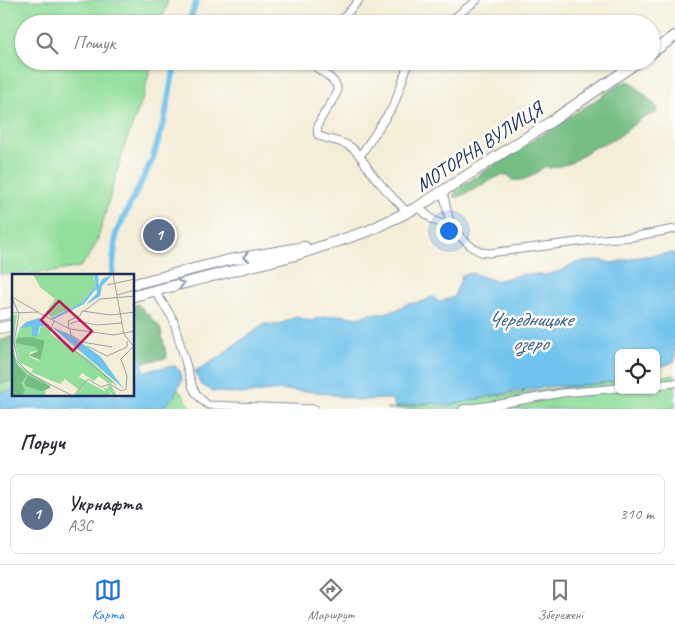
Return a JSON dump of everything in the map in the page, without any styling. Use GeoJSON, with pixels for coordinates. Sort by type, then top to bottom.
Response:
{"type":"FeatureCollection","features":[{"type":"Feature","properties":{"kind":"street"},"geometry":{"type":"LineString","coordinates":[[346,15],[359,0]]}},
{"type":"Feature","properties":{"kind":"street"},"geometry":{"type":"LineString","coordinates":[[458,15],[478,0]]}},
{"type":"Feature","properties":{"kind":"street"},"geometry":{"type":"LineString","coordinates":[[660,47],[675,36]]}},
{"type":"Feature","properties":{"kind":"street"},"geometry":{"type":"LineString","coordinates":[[320,70],[336,83],[338,88],[334,98],[318,122],[318,136],[343,142],[360,156],[372,174],[407,212]]}},
{"type":"Feature","properties":{"kind":"street"},"geometry":{"type":"LineString","coordinates":[[360,156],[394,105],[406,70]]}},
{"type":"Feature","properties":{"kind":"street","name":"МОТОРНА ВУЛИЦЯ"},"geometry":{"type":"LineString","coordinates":[[328,244],[368,231],[418,207],[549,123],[626,70]]}},
{"type":"Feature","properties":{"kind":"street"},"geometry":{"type":"LineString","coordinates":[[443,190],[451,228]]}},
{"type":"Feature","properties":{"kind":"street"},"geometry":{"type":"LineString","coordinates":[[418,207],[433,220],[451,228],[473,248],[489,253],[632,237],[675,229]]}},
{"type":"Feature","properties":{"kind":"street"},"geometry":{"type":"LineString","coordinates":[[135,284],[229,260],[328,244]]}},
{"type":"Feature","properties":{"kind":"street"},"geometry":{"type":"LineString","coordinates":[[135,296],[299,254],[328,244]]}},
{"type":"Feature","properties":{"kind":"street"},"geometry":{"type":"LineString","coordinates":[[155,291],[173,319],[193,388],[202,401],[208,405],[314,409]]}},
{"type":"Feature","properties":{"kind":"street"},"geometry":{"type":"LineString","coordinates":[[660,385],[675,383]]}},
{"type":"Feature","properties":{"kind":"street"},"geometry":{"type":"LineString","coordinates":[[463,409],[562,393],[615,388]]}},
{"type":"Feature","properties":{"kind":"green space"},"geometry":{"type":"Polygon","coordinates":[[[0,0],[168,0],[164,15],[15,15],[15,70],[150,70],[143,98],[126,141],[97,242],[90,255],[80,267],[52,272],[0,274],[0,0]]]}},
{"type":"Feature","properties":{"kind":"green space"},"geometry":{"type":"Polygon","coordinates":[[[630,81],[658,108],[656,113],[642,118],[617,138],[593,148],[571,163],[550,168],[545,166],[530,177],[522,180],[512,180],[509,175],[500,176],[456,198],[453,196],[457,189],[622,83],[630,81]]]}},
{"type":"Feature","properties":{"kind":"green space"},"geometry":{"type":"Polygon","coordinates":[[[138,304],[160,327],[167,358],[135,364],[135,305],[138,304]]]}},
{"type":"Feature","properties":{"kind":"green space"},"geometry":{"type":"Polygon","coordinates":[[[12,337],[12,380],[0,382],[0,340],[12,337]]]}},
{"type":"Feature","properties":{"kind":"green space"},"geometry":{"type":"Polygon","coordinates":[[[675,375],[675,409],[386,409],[615,381],[615,394],[660,394],[660,377],[675,375]]]}},
{"type":"Feature","properties":{"kind":"green space"},"geometry":{"type":"Polygon","coordinates":[[[12,381],[12,391],[0,394],[0,383],[12,381]]]}},
{"type":"Feature","properties":{"kind":"green space"},"geometry":{"type":"Polygon","coordinates":[[[178,389],[193,409],[162,409],[178,389]]]}},
{"type":"Feature","properties":{"kind":"water","name":"Чередницьке озеро"},"geometry":{"type":"Polygon","coordinates":[[[675,253],[675,361],[660,367],[660,349],[615,349],[615,381],[576,386],[553,386],[511,392],[446,406],[427,403],[395,407],[392,399],[359,400],[319,392],[281,390],[240,394],[213,391],[200,384],[195,371],[220,357],[265,324],[277,325],[296,317],[310,321],[339,315],[359,318],[368,314],[379,314],[396,310],[407,304],[425,301],[432,296],[439,302],[454,297],[462,275],[472,273],[495,281],[524,274],[547,275],[563,270],[574,263],[600,260],[612,263],[644,256],[675,253]]]}},
{"type":"Feature","properties":{"kind":"water"},"geometry":{"type":"Polygon","coordinates":[[[175,366],[180,371],[182,380],[172,399],[158,409],[0,409],[0,393],[12,390],[12,396],[135,396],[135,373],[175,366]]]}},
{"type":"Feature","properties":{"kind":"waterway"},"geometry":{"type":"LineString","coordinates":[[191,15],[197,0]]}},
{"type":"Feature","properties":{"kind":"waterway"},"geometry":{"type":"LineString","coordinates":[[112,274],[116,233],[152,160],[164,122],[174,70]]}},
{"type":"Feature","properties":{"kind":"waterway"},"geometry":{"type":"LineString","coordinates":[[135,352],[143,372]]}},
{"type":"Feature","properties":{"kind":"place","name":"Укрнафта"},"geometry":{"type":"Point","coordinates":[159,235]}}]}
